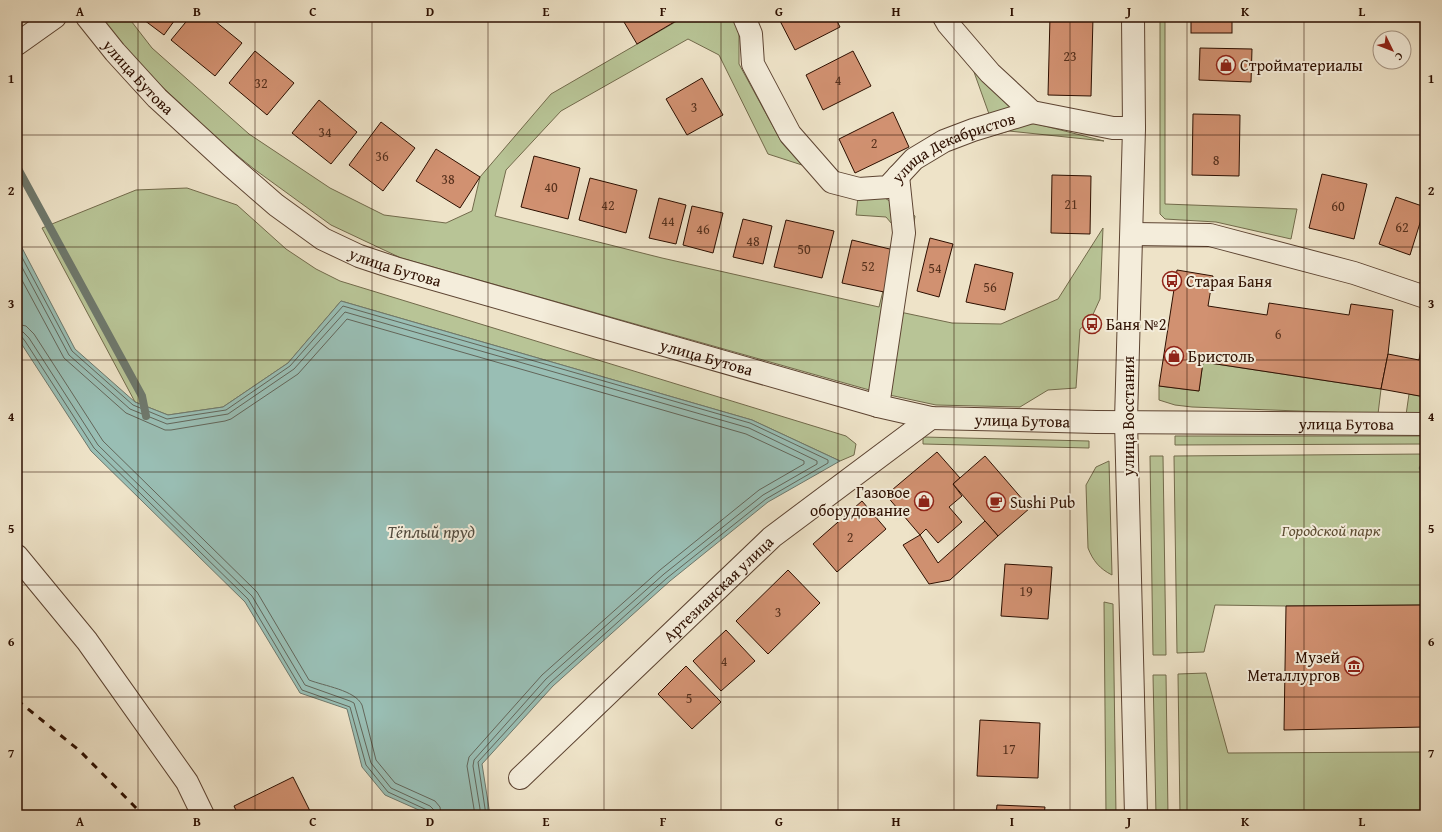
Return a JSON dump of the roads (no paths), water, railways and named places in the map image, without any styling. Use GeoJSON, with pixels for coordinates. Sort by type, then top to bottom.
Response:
{"type":"FeatureCollection","features":[{"type":"Feature","properties":{"kind":"street"},"geometry":{"type":"LineString","coordinates":[[17,44],[55,17]]}},
{"type":"Feature","properties":{"kind":"street","name":"улица Бутова"},"geometry":{"type":"LineString","coordinates":[[87,17],[115,52],[157,98],[230,165],[276,204],[323,239],[359,256],[395,268],[878,406],[932,418],[1088,422],[1126,421],[1425,424]]}},
{"type":"Feature","properties":{"kind":"street","name":"улица Декабристов"},"geometry":{"type":"LineString","coordinates":[[744,17],[751,34],[753,64],[790,134],[832,182],[859,189],[888,187],[914,159],[944,141],[973,130],[1032,112]]}},
{"type":"Feature","properties":{"kind":"street"},"geometry":{"type":"LineString","coordinates":[[944,17],[948,24],[990,73],[1032,112],[1113,128],[1134,128]]}},
{"type":"Feature","properties":{"kind":"street","name":"улица Восстания"},"geometry":{"type":"LineString","coordinates":[[1133,17],[1134,128],[1126,421],[1136,815]]}},
{"type":"Feature","properties":{"kind":"street"},"geometry":{"type":"LineString","coordinates":[[878,406],[904,233],[898,176]]}},
{"type":"Feature","properties":{"kind":"street"},"geometry":{"type":"LineString","coordinates":[[1132,234],[1210,235],[1354,273],[1425,297]]}},
{"type":"Feature","properties":{"kind":"street","name":"Артезианская улица"},"geometry":{"type":"LineString","coordinates":[[520,778],[772,537],[932,418]]}},
{"type":"Feature","properties":{"kind":"street"},"geometry":{"type":"LineString","coordinates":[[17,556],[87,641],[187,782],[203,815]]}},
{"type":"Feature","properties":{"kind":"water","name":"Тёплый пруд"},"geometry":{"type":"Polygon","coordinates":[[[17,242],[21,246],[75,349],[135,402],[168,415],[223,407],[288,363],[341,301],[752,420],[840,461],[768,502],[670,581],[553,686],[482,764],[490,815],[430,815],[385,795],[362,767],[347,709],[300,693],[245,602],[91,451],[17,337],[17,242]]]}},
{"type":"Feature","properties":{"kind":"waterway"},"geometry":{"type":"LineString","coordinates":[[17,167],[142,396],[146,416]]}},
{"type":"Feature","properties":{"kind":"railway"},"geometry":{"type":"LineString","coordinates":[[17,700],[80,751],[143,815]]}},
{"type":"Feature","properties":{"kind":"place","name":"Стройматериалы"},"geometry":{"type":"Point","coordinates":[1226,65]}},
{"type":"Feature","properties":{"kind":"place","name":"Старая Баня"},"geometry":{"type":"Point","coordinates":[1172,281]}},
{"type":"Feature","properties":{"kind":"place","name":"Баня №2"},"geometry":{"type":"Point","coordinates":[1092,324]}},
{"type":"Feature","properties":{"kind":"place","name":"Бристоль"},"geometry":{"type":"Point","coordinates":[1174,356]}},
{"type":"Feature","properties":{"kind":"place","name":"Газовое оборудование"},"geometry":{"type":"Point","coordinates":[924,501]}},
{"type":"Feature","properties":{"kind":"place","name":"Sushi Pub"},"geometry":{"type":"Point","coordinates":[996,502]}},
{"type":"Feature","properties":{"kind":"place","name":"Музей Металлургов"},"geometry":{"type":"Point","coordinates":[1354,666]}},
{"type":"Feature","properties":{"kind":"park label","name":"Городской парк"},"geometry":{"type":"Point","coordinates":[1331,530]}}]}
